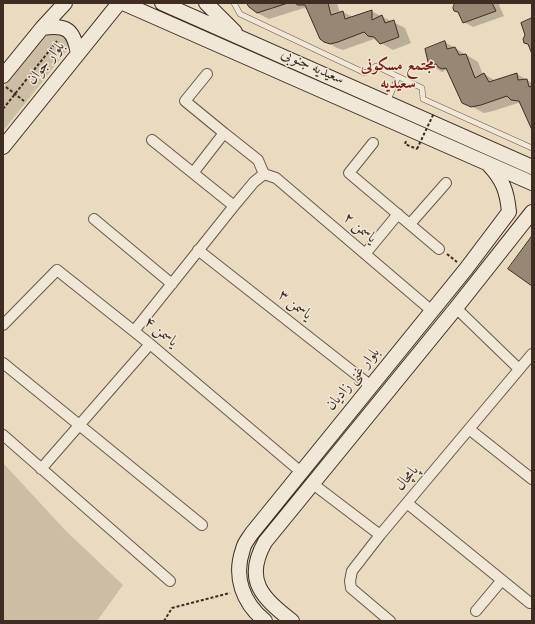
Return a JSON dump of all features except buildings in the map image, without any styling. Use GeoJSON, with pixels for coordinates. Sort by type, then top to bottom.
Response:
{"type":"FeatureCollection","features":[{"type":"Feature","properties":{"kind":"main road","name":"بلوار جوان"},"geometry":{"type":"LineString","coordinates":[[3,76],[42,28],[65,3]]}},
{"type":"Feature","properties":{"kind":"main road","name":"بلوار جوان"},"geometry":{"type":"LineString","coordinates":[[3,147],[118,3]]}},
{"type":"Feature","properties":{"kind":"main road","name":"سعیدیه جنوبی"},"geometry":{"type":"LineString","coordinates":[[123,3],[532,183]]}},
{"type":"Feature","properties":{"kind":"main road","name":"سعیدیه جنوبی"},"geometry":{"type":"LineString","coordinates":[[162,3],[532,167]]}},
{"type":"Feature","properties":{"kind":"main road"},"geometry":{"type":"LineString","coordinates":[[206,3],[240,38]]}},
{"type":"Feature","properties":{"kind":"main road"},"geometry":{"type":"LineString","coordinates":[[42,28],[55,26],[69,30],[74,37],[78,54]]}},
{"type":"Feature","properties":{"kind":"main road"},"geometry":{"type":"LineString","coordinates":[[292,621],[271,604],[262,593],[257,581],[256,567],[258,554],[266,542],[456,308],[527,217],[524,217],[518,210],[509,212],[504,187],[499,177],[488,164]]}},
{"type":"Feature","properties":{"kind":"main road","name":"بلوار غنی زادیان"},"geometry":{"type":"LineString","coordinates":[[266,621],[259,616],[248,602],[240,585],[239,566],[243,548],[252,533],[466,269],[509,212]]}},
{"type":"Feature","properties":{"kind":"main road"},"geometry":{"type":"LineString","coordinates":[[301,472],[313,484]]}},
{"type":"Feature","properties":{"kind":"street"},"geometry":{"type":"LineString","coordinates":[[134,331],[234,206],[254,182],[264,174],[258,160],[185,101],[207,74]]}},
{"type":"Feature","properties":{"kind":"street"},"geometry":{"type":"LineString","coordinates":[[193,174],[224,133]]}},
{"type":"Feature","properties":{"kind":"street"},"geometry":{"type":"LineString","coordinates":[[152,140],[234,206]]}},
{"type":"Feature","properties":{"kind":"street"},"geometry":{"type":"LineString","coordinates":[[373,142],[349,173],[439,249]]}},
{"type":"Feature","properties":{"kind":"street","name":"یاسمن ۲"},"geometry":{"type":"LineString","coordinates":[[264,174],[276,178],[432,311]]}},
{"type":"Feature","properties":{"kind":"street"},"geometry":{"type":"LineString","coordinates":[[410,224],[446,183]]}},
{"type":"Feature","properties":{"kind":"street"},"geometry":{"type":"LineString","coordinates":[[365,254],[398,214]]}},
{"type":"Feature","properties":{"kind":"street"},"geometry":{"type":"LineString","coordinates":[[94,219],[172,284]]}},
{"type":"Feature","properties":{"kind":"street","name":"یاسمن ۳"},"geometry":{"type":"LineString","coordinates":[[198,250],[370,386]]}},
{"type":"Feature","properties":{"kind":"street","name":"یاسمن ۴"},"geometry":{"type":"LineString","coordinates":[[3,325],[57,270],[150,344],[301,472]]}},
{"type":"Feature","properties":{"kind":"street"},"geometry":{"type":"LineString","coordinates":[[456,308],[519,369]]}},
{"type":"Feature","properties":{"kind":"street"},"geometry":{"type":"LineString","coordinates":[[41,469],[150,344]]}},
{"type":"Feature","properties":{"kind":"street","name":"پامچال"},"geometry":{"type":"LineString","coordinates":[[390,621],[351,588],[350,581],[352,571],[380,535],[532,354]]}},
{"type":"Feature","properties":{"kind":"street"},"geometry":{"type":"LineString","coordinates":[[3,363],[78,426],[202,525]]}},
{"type":"Feature","properties":{"kind":"street"},"geometry":{"type":"LineString","coordinates":[[469,429],[532,480]]}},
{"type":"Feature","properties":{"kind":"street"},"geometry":{"type":"LineString","coordinates":[[3,435],[170,581]]}},
{"type":"Feature","properties":{"kind":"street"},"geometry":{"type":"LineString","coordinates":[[313,484],[380,535]]}},
{"type":"Feature","properties":{"kind":"street"},"geometry":{"type":"LineString","coordinates":[[407,503],[530,603]]}},
{"type":"Feature","properties":{"kind":"street"},"geometry":{"type":"LineString","coordinates":[[476,611],[502,580]]}},
{"type":"Feature","properties":{"kind":"lane"},"geometry":{"type":"LineString","coordinates":[[234,3],[240,14],[365,73],[376,66],[422,88],[423,99],[532,148]]}},
{"type":"Feature","properties":{"kind":"lane"},"geometry":{"type":"LineString","coordinates":[[387,102],[398,77]]}},
{"type":"Feature","properties":{"kind":"path"},"geometry":{"type":"LineString","coordinates":[[3,109],[57,41]]}},
{"type":"Feature","properties":{"kind":"path"},"geometry":{"type":"LineString","coordinates":[[3,85],[33,109]]}},
{"type":"Feature","properties":{"kind":"path"},"geometry":{"type":"LineString","coordinates":[[405,144],[417,149],[434,113]]}},
{"type":"Feature","properties":{"kind":"path"},"geometry":{"type":"LineString","coordinates":[[439,249],[466,269]]}},
{"type":"Feature","properties":{"kind":"path"},"geometry":{"type":"LineString","coordinates":[[164,621],[172,608],[231,592],[240,585]]}},
{"type":"Feature","properties":{"kind":"shaded area"},"geometry":{"type":"Polygon","coordinates":[[[62,32],[67,38],[69,48],[3,131],[3,88],[47,33],[62,32]]]}},
{"type":"Feature","properties":{"kind":"shaded area"},"geometry":{"type":"Polygon","coordinates":[[[3,463],[66,531],[123,585],[97,621],[3,621],[3,463]]]}},
{"type":"Feature","properties":{"kind":"district","name":"مجتمع مسکونی سعیدیه"},"geometry":{"type":"Point","coordinates":[398,76]}}]}
